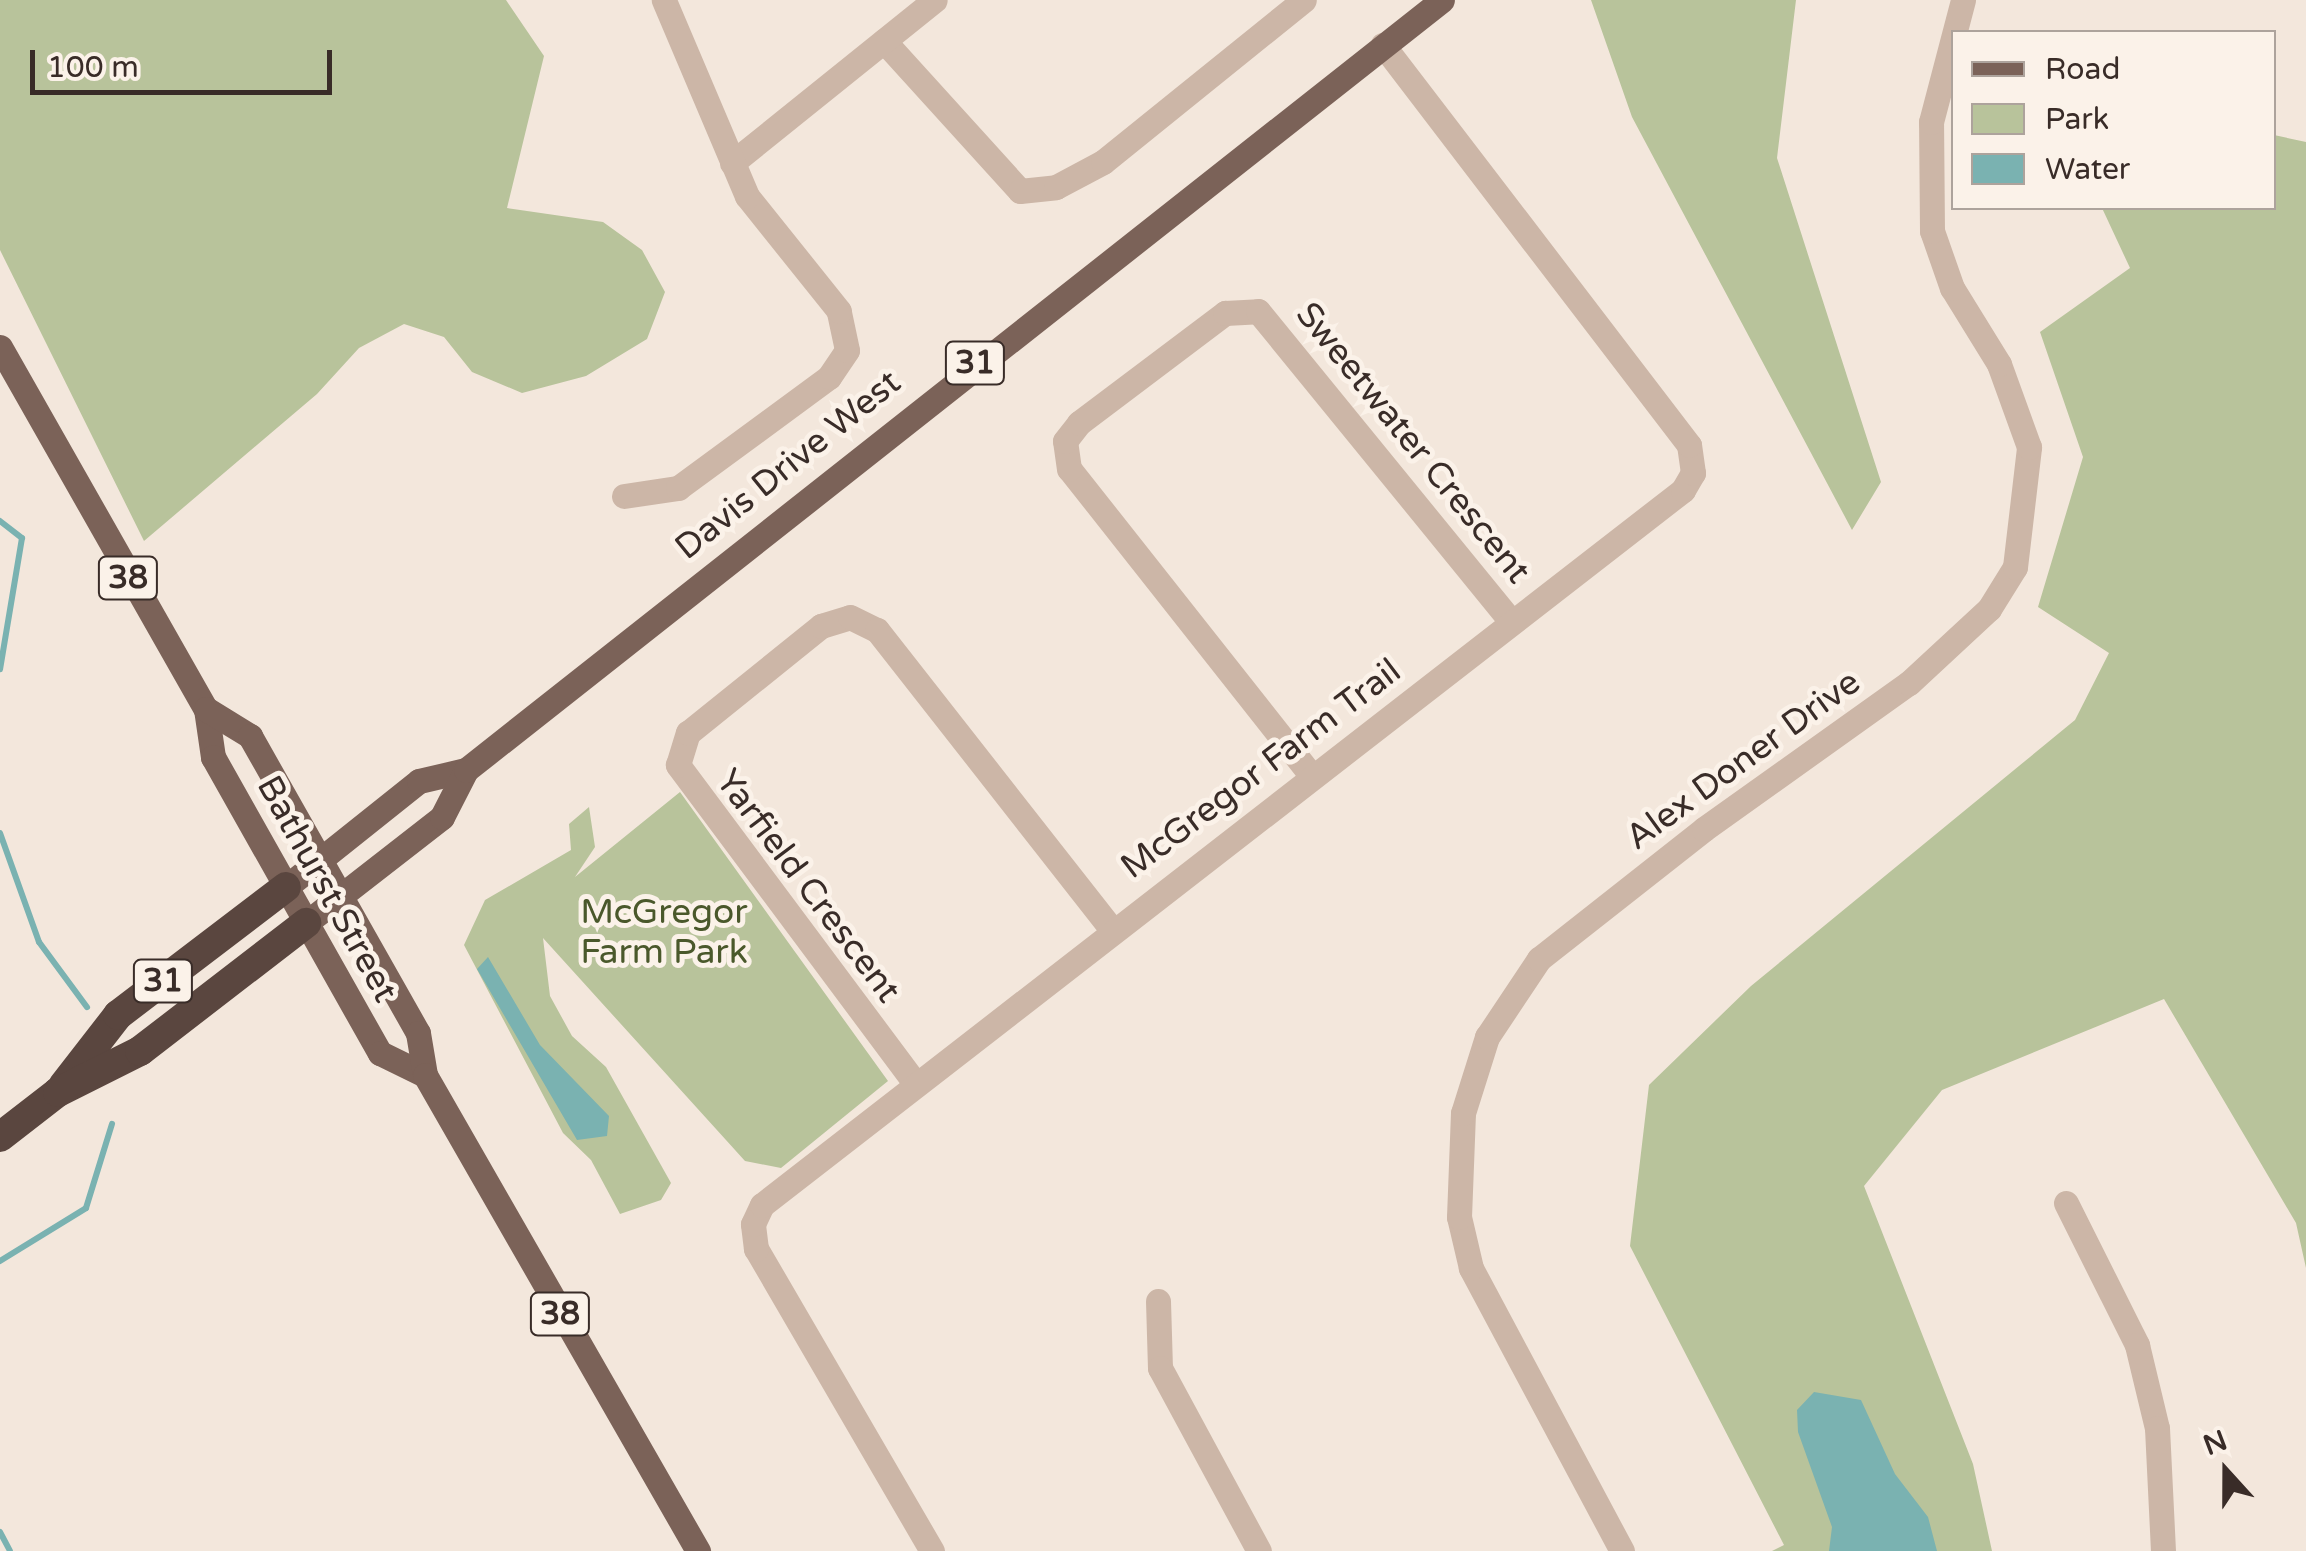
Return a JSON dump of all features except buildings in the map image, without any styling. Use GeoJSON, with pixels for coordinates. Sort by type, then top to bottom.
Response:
{"type":"FeatureCollection","features":[{"type":"Feature","properties":{"kind":"highway","name":"Davis Drive West"},"geometry":{"type":"LineString","coordinates":[[58,1092],[118,1015],[286,887]]}},
{"type":"Feature","properties":{"kind":"highway","name":"Davis Drive West"},"geometry":{"type":"LineString","coordinates":[[0,1137],[58,1092],[140,1050],[306,923]]}},
{"type":"Feature","properties":{"kind":"main road","name":"Davis Drive West"},"geometry":{"type":"LineString","coordinates":[[306,923],[442,816],[466,770],[1442,0]]}},
{"type":"Feature","properties":{"kind":"main road","name":"Bathurst Street"},"geometry":{"type":"LineString","coordinates":[[0,348],[206,708],[214,757],[380,1053],[426,1075]]}},
{"type":"Feature","properties":{"kind":"main road","name":"Bathurst Street"},"geometry":{"type":"LineString","coordinates":[[206,708],[250,736],[338,899],[418,1033],[426,1075],[698,1551]]}},
{"type":"Feature","properties":{"kind":"main road","name":"Davis Drive West"},"geometry":{"type":"LineString","coordinates":[[286,887],[321,863],[419,781],[466,770]]}},
{"type":"Feature","properties":{"kind":"street"},"geometry":{"type":"LineString","coordinates":[[624,496],[678,488],[829,377],[847,350],[838,311],[747,196],[664,0]]}},
{"type":"Feature","properties":{"kind":"street"},"geometry":{"type":"LineString","coordinates":[[732,163],[935,0]]}},
{"type":"Feature","properties":{"kind":"street"},"geometry":{"type":"LineString","coordinates":[[884,41],[1020,190],[1056,187],[1102,162],[1304,0]]}},
{"type":"Feature","properties":{"kind":"street","name":"Alex Doner Drive"},"geometry":{"type":"LineString","coordinates":[[1955,30],[1963,0]]}},
{"type":"Feature","properties":{"kind":"street","name":"McGregor Farm Trail"},"geometry":{"type":"LineString","coordinates":[[932,1551],[752,1234],[769,1198],[1111,928],[1684,490],[1693,454],[1384,45]]}},
{"type":"Feature","properties":{"kind":"street","name":"Alex Doner Drive"},"geometry":{"type":"LineString","coordinates":[[1622,1551],[1471,1268],[1459,1217],[1463,1112],[1487,1036],[1539,960],[1909,684],[1988,610],[2015,568],[2029,446],[1999,364],[1952,288],[1932,231],[1931,122],[1951,46]]}},
{"type":"Feature","properties":{"kind":"street","name":"Sweetwater Crescent"},"geometry":{"type":"LineString","coordinates":[[1311,775],[1069,469],[1065,441],[1078,423],[1225,314],[1264,314],[1511,621]]}},
{"type":"Feature","properties":{"kind":"street","name":"Yarfield Crescent"},"geometry":{"type":"LineString","coordinates":[[915,1083],[678,765],[688,733],[822,626],[850,616],[877,630],[1111,928]]}},
{"type":"Feature","properties":{"kind":"street"},"geometry":{"type":"LineString","coordinates":[[2066,1203],[2136,1344],[2157,1428],[2163,1551]]}},
{"type":"Feature","properties":{"kind":"street"},"geometry":{"type":"LineString","coordinates":[[1158,1301],[1160,1368],[1259,1551]]}},
{"type":"Feature","properties":{"kind":"green space"},"geometry":{"type":"Polygon","coordinates":[[[0,0],[506,0],[544,56],[507,208],[603,222],[642,250],[665,292],[647,339],[586,376],[522,393],[472,372],[444,337],[404,324],[359,348],[317,394],[144,541],[0,250],[0,0]]]}},
{"type":"Feature","properties":{"kind":"green space"},"geometry":{"type":"Polygon","coordinates":[[[1591,0],[1796,0],[1777,158],[1881,482],[1852,530],[1632,117],[1591,0]]]}},
{"type":"Feature","properties":{"kind":"green space"},"geometry":{"type":"Polygon","coordinates":[[[2276,135],[2306,142],[2306,1268],[2296,1223],[2164,999],[1942,1090],[1864,1186],[1973,1464],[1992,1551],[1772,1551],[1784,1545],[1630,1246],[1649,1085],[1751,986],[2075,720],[2109,653],[2038,607],[2083,457],[2040,332],[2130,268],[2103,210],[2276,210],[2276,135]]]}},
{"type":"Feature","properties":{"kind":"green space","name":"McGregor Farm Park"},"geometry":{"type":"Polygon","coordinates":[[[680,792],[888,1081],[781,1168],[745,1161],[543,938],[550,996],[572,1036],[606,1067],[671,1183],[661,1200],[620,1214],[591,1160],[563,1133],[464,945],[485,900],[571,850],[569,824],[589,807],[595,847],[575,877],[680,792]]]}},
{"type":"Feature","properties":{"kind":"water"},"geometry":{"type":"Polygon","coordinates":[[[488,957],[540,1045],[609,1116],[607,1136],[577,1140],[477,969],[488,957]]]}},
{"type":"Feature","properties":{"kind":"water"},"geometry":{"type":"Polygon","coordinates":[[[1814,1392],[1861,1400],[1895,1474],[1928,1517],[1937,1551],[1829,1551],[1832,1527],[1798,1432],[1797,1410],[1814,1392]]]}},
{"type":"Feature","properties":{"kind":"waterway"},"geometry":{"type":"LineString","coordinates":[[0,521],[22,538],[0,669]]}},
{"type":"Feature","properties":{"kind":"waterway"},"geometry":{"type":"LineString","coordinates":[[0,833],[39,942],[87,1007]]}},
{"type":"Feature","properties":{"kind":"waterway"},"geometry":{"type":"LineString","coordinates":[[0,1261],[86,1208],[112,1124]]}},
{"type":"Feature","properties":{"kind":"waterway"},"geometry":{"type":"LineString","coordinates":[[0,1532],[10,1551]]}}]}
